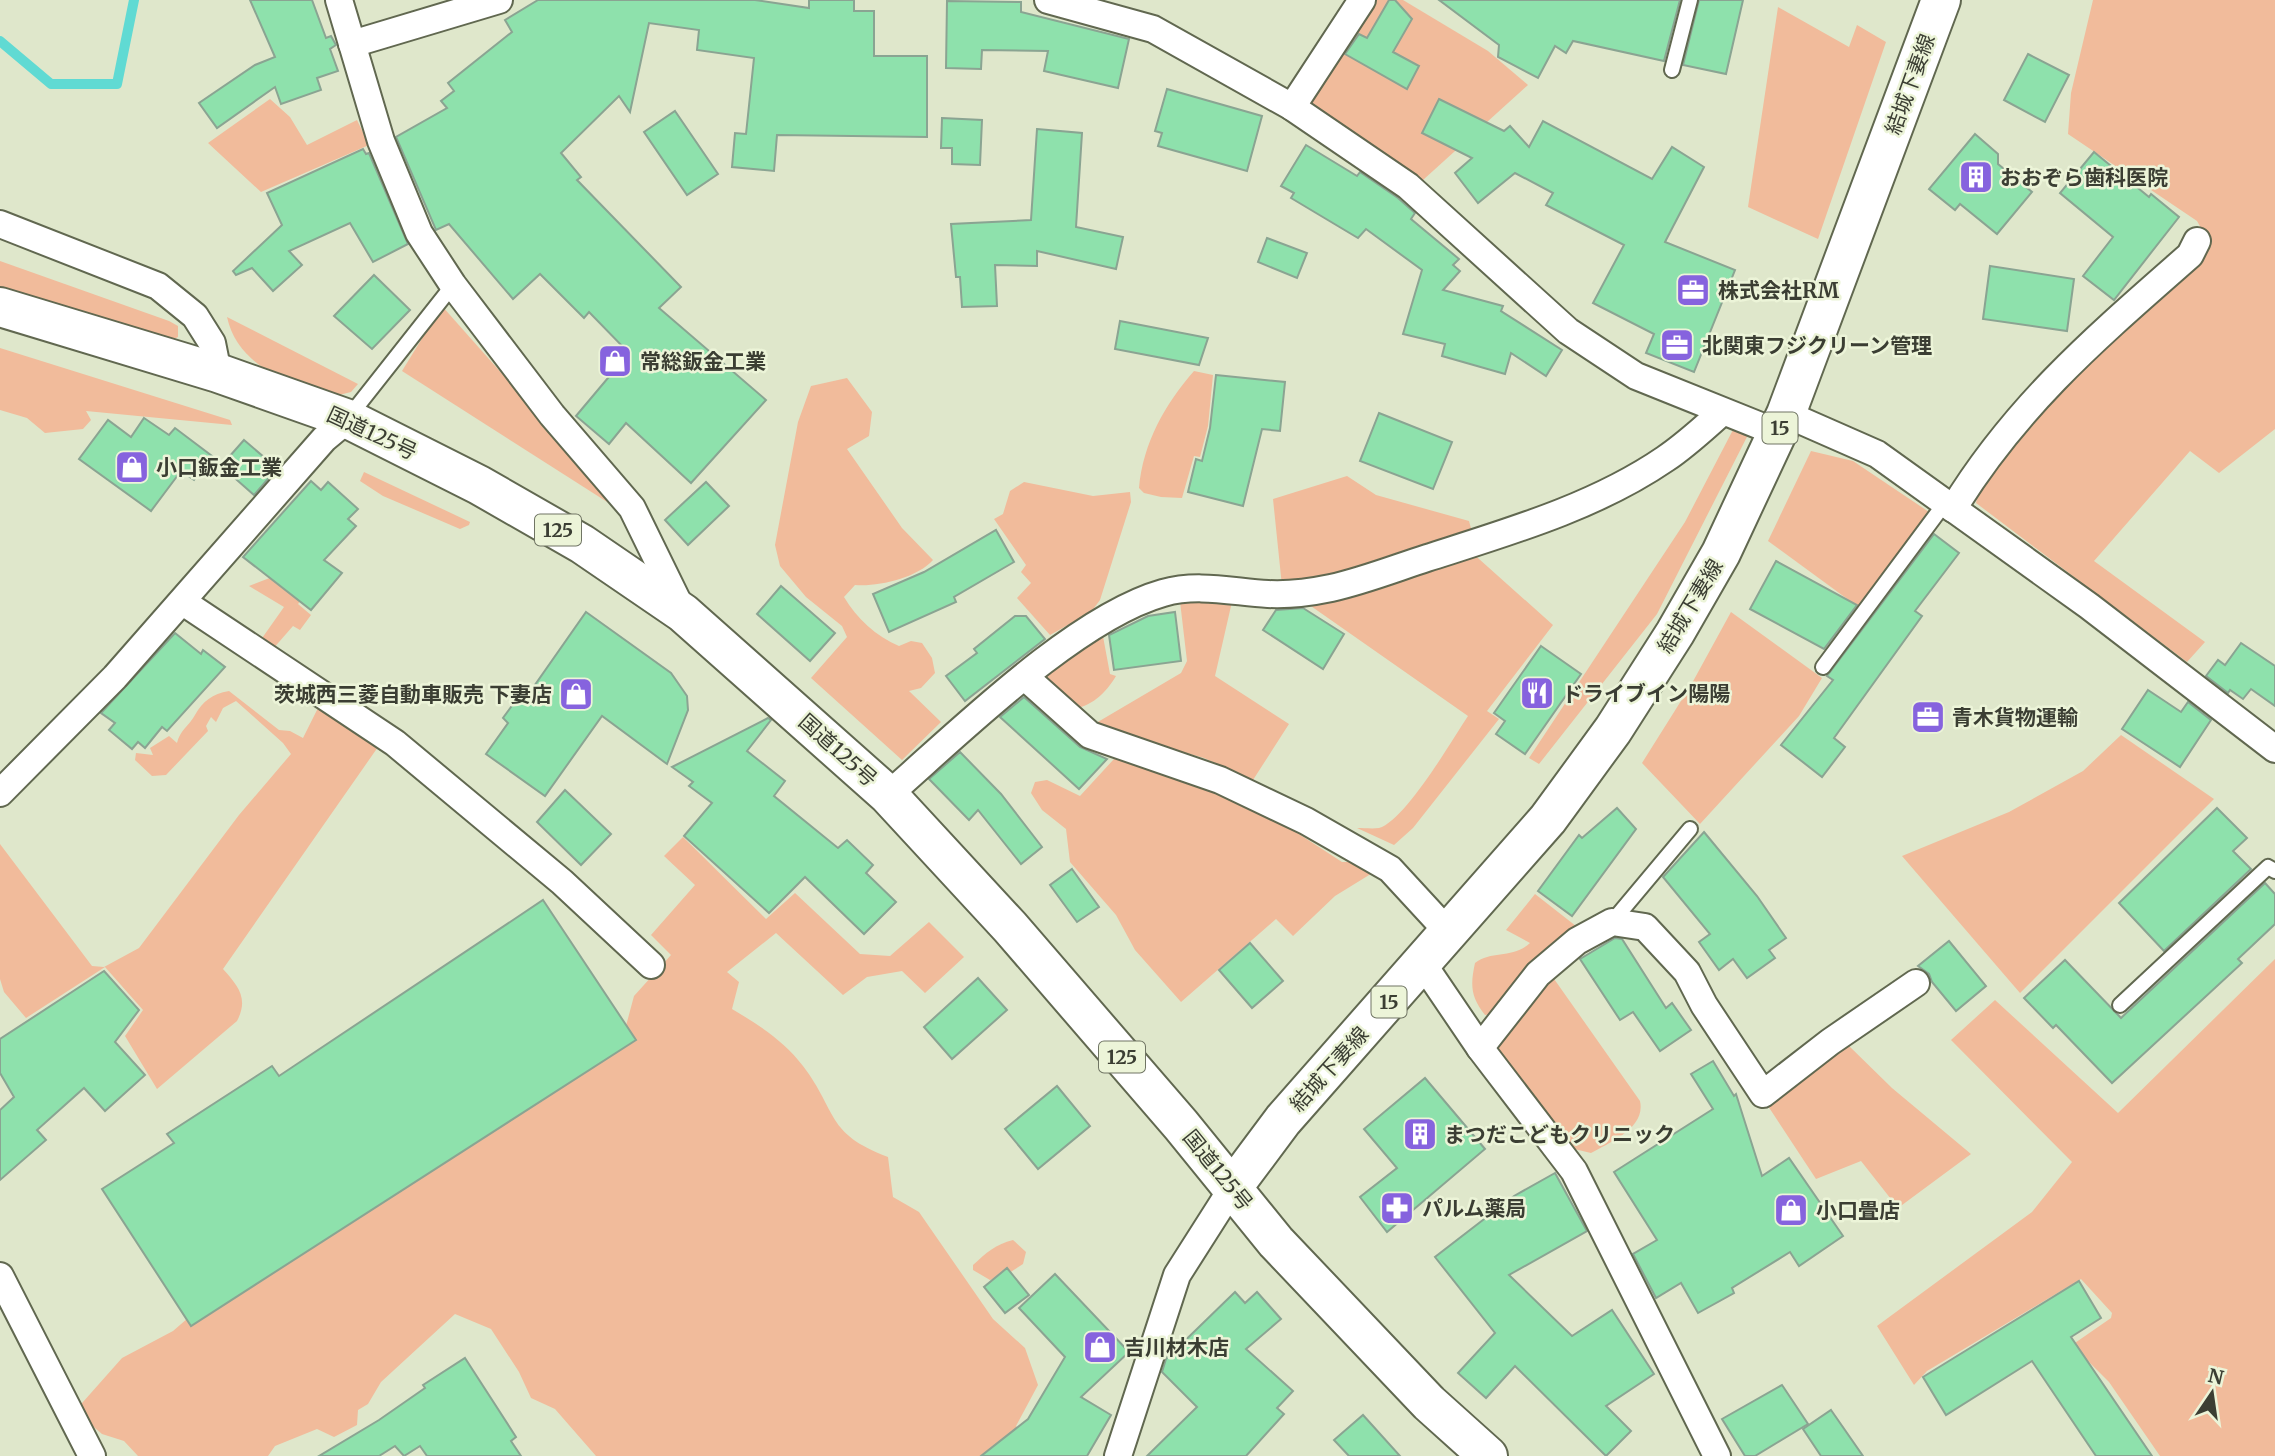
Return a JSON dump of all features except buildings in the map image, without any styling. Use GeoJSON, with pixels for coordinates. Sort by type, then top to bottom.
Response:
{"type":"FeatureCollection","features":[{"type":"Feature","properties":{"kind":"main road","name":"結城下妻線"},"geometry":{"type":"LineString","coordinates":[[1233,1187],[1283,1120],[1548,819],[1613,730],[1721,553],[1782,423],[1941,0]]}},
{"type":"Feature","properties":{"kind":"main road","name":"国道125号"},"geometry":{"type":"LineString","coordinates":[[0,307],[219,373],[348,419],[502,498],[582,544],[683,613],[888,795],[1010,927],[1233,1187],[1276,1242],[1429,1403],[1488,1456]]}},
{"type":"Feature","properties":{"kind":"street"},"geometry":{"type":"LineString","coordinates":[[339,0],[381,141],[419,233],[453,285],[552,415],[632,508],[683,613]]}},
{"type":"Feature","properties":{"kind":"street"},"geometry":{"type":"LineString","coordinates":[[352,44],[499,0]]}},
{"type":"Feature","properties":{"kind":"street"},"geometry":{"type":"LineString","coordinates":[[1048,0],[1153,29],[1292,107],[1408,186],[1568,331],[1636,376],[1722,412],[1782,423],[1878,454],[2089,606],[2275,749]]}},
{"type":"Feature","properties":{"kind":"street"},"geometry":{"type":"LineString","coordinates":[[1292,107],[1362,0]]}},
{"type":"Feature","properties":{"kind":"street"},"geometry":{"type":"LineString","coordinates":[[0,224],[158,286],[195,316],[212,343],[219,373]]}},
{"type":"Feature","properties":{"kind":"street"},"geometry":{"type":"LineString","coordinates":[[1949,506],[2032,400],[2190,254],[2197,241]]}},
{"type":"Feature","properties":{"kind":"street"},"geometry":{"type":"LineString","coordinates":[[888,795],[1025,677],[1099,622],[1163,593],[1219,588],[1270,594],[1332,588],[1518,529],[1611,490],[1665,459],[1722,412]]}},
{"type":"Feature","properties":{"kind":"street"},"geometry":{"type":"LineString","coordinates":[[0,793],[39,757],[183,602],[324,439],[348,419]]}},
{"type":"Feature","properties":{"kind":"street"},"geometry":{"type":"LineString","coordinates":[[183,602],[395,743],[562,882],[651,965]]}},
{"type":"Feature","properties":{"kind":"street"},"geometry":{"type":"LineString","coordinates":[[1025,677],[1090,735],[1220,780],[1306,821],[1390,869],[1449,933]]}},
{"type":"Feature","properties":{"kind":"street"},"geometry":{"type":"LineString","coordinates":[[1480,1048],[1538,974],[1577,941],[1612,922],[1645,927],[1686,972],[1704,1005],[1763,1094],[1829,1042],[1916,983]]}},
{"type":"Feature","properties":{"kind":"street"},"geometry":{"type":"LineString","coordinates":[[1423,964],[1480,1048],[1574,1171],[1717,1456]]}},
{"type":"Feature","properties":{"kind":"street"},"geometry":{"type":"LineString","coordinates":[[1118,1456],[1177,1275],[1233,1187]]}},
{"type":"Feature","properties":{"kind":"street"},"geometry":{"type":"LineString","coordinates":[[0,1276],[92,1456]]}},
{"type":"Feature","properties":{"kind":"lane"},"geometry":{"type":"LineString","coordinates":[[1672,70],[1690,0]]}},
{"type":"Feature","properties":{"kind":"lane"},"geometry":{"type":"LineString","coordinates":[[348,419],[453,285]]}},
{"type":"Feature","properties":{"kind":"lane"},"geometry":{"type":"LineString","coordinates":[[1823,667],[1949,506]]}},
{"type":"Feature","properties":{"kind":"lane"},"geometry":{"type":"LineString","coordinates":[[1612,922],[1690,829]]}},
{"type":"Feature","properties":{"kind":"lane"},"geometry":{"type":"LineString","coordinates":[[2120,1005],[2268,867],[2275,871]]}},
{"type":"Feature","properties":{"kind":"shaded area"},"geometry":{"type":"Polygon","coordinates":[[[1374,0],[1403,0],[1488,51],[1528,85],[1423,180],[1303,102],[1374,0]]]}},
{"type":"Feature","properties":{"kind":"shaded area"},"geometry":{"type":"Polygon","coordinates":[[[2093,0],[2275,0],[2275,429],[2219,473],[2190,451],[2094,561],[2205,642],[2187,662],[1976,503],[1982,479],[2052,395],[2100,349],[2205,258],[2205,235],[2197,221],[2068,134],[2071,93],[2093,0]]]}},
{"type":"Feature","properties":{"kind":"shaded area"},"geometry":{"type":"Polygon","coordinates":[[[1778,7],[1849,47],[1857,25],[1886,42],[1818,239],[1748,207],[1778,7]]]}},
{"type":"Feature","properties":{"kind":"shaded area"},"geometry":{"type":"Polygon","coordinates":[[[270,99],[290,117],[307,145],[357,120],[369,145],[261,192],[208,143],[270,99]]]}},
{"type":"Feature","properties":{"kind":"shaded area"},"geometry":{"type":"Polygon","coordinates":[[[0,261],[169,321],[178,326],[178,337],[163,344],[0,295],[0,261]]]}},
{"type":"Feature","properties":{"kind":"shaded area"},"geometry":{"type":"Polygon","coordinates":[[[442,306],[626,514],[402,371],[442,306]]]}},
{"type":"Feature","properties":{"kind":"shaded area"},"geometry":{"type":"Polygon","coordinates":[[[227,317],[358,384],[351,392],[339,395],[286,380],[270,372],[255,362],[243,349],[233,335],[227,317]]]}},
{"type":"Feature","properties":{"kind":"shaded area"},"geometry":{"type":"Polygon","coordinates":[[[0,348],[230,420],[232,425],[86,411],[91,420],[83,429],[45,433],[27,418],[0,410],[0,348]]]}},
{"type":"Feature","properties":{"kind":"shaded area"},"geometry":{"type":"Polygon","coordinates":[[[1194,371],[1213,375],[1208,426],[1200,457],[1194,456],[1182,498],[1144,493],[1139,488],[1141,471],[1157,425],[1194,371]]]}},
{"type":"Feature","properties":{"kind":"shaded area"},"geometry":{"type":"Polygon","coordinates":[[[847,378],[872,412],[869,436],[847,449],[902,528],[933,560],[917,572],[897,580],[855,585],[844,597],[861,620],[875,632],[899,646],[911,641],[922,643],[932,658],[935,673],[921,688],[909,691],[941,722],[902,760],[811,678],[847,637],[842,626],[806,597],[780,566],[775,545],[798,422],[811,386],[847,378]]]}},
{"type":"Feature","properties":{"kind":"shaded area"},"geometry":{"type":"Polygon","coordinates":[[[1735,426],[1752,427],[1657,614],[1539,764],[1529,758],[1685,522],[1735,426]]]}},
{"type":"Feature","properties":{"kind":"shaded area"},"geometry":{"type":"Polygon","coordinates":[[[1811,451],[1853,461],[1932,514],[1861,609],[1768,541],[1811,451]]]}},
{"type":"Feature","properties":{"kind":"shaded area"},"geometry":{"type":"Polygon","coordinates":[[[364,472],[470,522],[469,525],[460,529],[383,496],[360,481],[364,472]]]}},
{"type":"Feature","properties":{"kind":"shaded area"},"geometry":{"type":"Polygon","coordinates":[[[1347,476],[1376,495],[1469,521],[1473,536],[1369,571],[1282,586],[1273,499],[1347,476]]]}},
{"type":"Feature","properties":{"kind":"shaded area"},"geometry":{"type":"Polygon","coordinates":[[[1024,482],[1093,496],[1130,492],[1131,502],[1100,600],[1091,612],[1050,635],[1017,598],[1031,583],[1021,572],[1026,565],[994,519],[1003,514],[1010,491],[1024,482]]]}},
{"type":"Feature","properties":{"kind":"shaded area"},"geometry":{"type":"Polygon","coordinates":[[[1469,550],[1553,625],[1487,711],[1499,719],[1413,828],[1394,845],[1357,828],[1379,828],[1402,811],[1468,716],[1298,597],[1469,550]]]}},
{"type":"Feature","properties":{"kind":"shaded area"},"geometry":{"type":"Polygon","coordinates":[[[327,556],[309,579],[315,583],[298,604],[311,615],[300,630],[293,626],[272,650],[260,641],[284,607],[249,586],[327,556]]]}},
{"type":"Feature","properties":{"kind":"shaded area"},"geometry":{"type":"Polygon","coordinates":[[[1179,593],[1234,593],[1215,676],[1289,724],[1253,780],[1204,758],[1091,726],[1181,673],[1187,661],[1179,593]]]}},
{"type":"Feature","properties":{"kind":"shaded area"},"geometry":{"type":"Polygon","coordinates":[[[1731,612],[1822,678],[1799,716],[1700,824],[1642,763],[1691,685],[1731,612]]]}},
{"type":"Feature","properties":{"kind":"shaded area"},"geometry":{"type":"Polygon","coordinates":[[[1102,631],[1110,674],[1116,676],[1097,698],[1085,706],[1071,709],[1036,678],[1102,631]]]}},
{"type":"Feature","properties":{"kind":"shaded area"},"geometry":{"type":"Polygon","coordinates":[[[229,691],[279,730],[290,731],[303,738],[318,708],[378,747],[223,969],[237,987],[242,999],[237,1021],[157,1089],[125,1036],[143,1010],[105,967],[26,1018],[4,992],[0,979],[0,844],[92,966],[104,967],[139,948],[239,815],[291,754],[283,743],[236,701],[223,708],[216,722],[211,717],[206,726],[208,731],[166,775],[152,776],[135,760],[136,753],[153,755],[150,748],[169,736],[177,743],[182,731],[205,702],[213,696],[229,691]]]}},
{"type":"Feature","properties":{"kind":"shaded area"},"geometry":{"type":"Polygon","coordinates":[[[2121,735],[2214,799],[2020,993],[1902,856],[2009,812],[2083,771],[2121,735]]]}},
{"type":"Feature","properties":{"kind":"shaded area"},"geometry":{"type":"Polygon","coordinates":[[[1106,748],[1265,812],[1342,862],[1358,862],[1374,872],[1335,896],[1293,936],[1276,919],[1181,1002],[1135,950],[1116,915],[1070,862],[1066,829],[1042,810],[1031,793],[1035,782],[1047,780],[1080,796],[1114,759],[1106,748]]]}},
{"type":"Feature","properties":{"kind":"shaded area"},"geometry":{"type":"Polygon","coordinates":[[[683,837],[766,919],[795,893],[860,954],[890,956],[929,922],[964,957],[925,993],[902,971],[867,977],[843,995],[776,933],[727,972],[739,982],[732,1009],[770,1034],[796,1057],[843,1130],[868,1148],[888,1157],[893,1197],[919,1212],[993,1319],[1025,1348],[1038,1385],[1016,1426],[1023,1440],[1020,1456],[596,1456],[555,1409],[531,1398],[519,1372],[491,1329],[455,1314],[381,1382],[368,1404],[358,1410],[357,1425],[334,1437],[317,1429],[275,1446],[268,1456],[138,1456],[124,1441],[102,1434],[75,1411],[122,1358],[173,1331],[224,1287],[623,1037],[634,996],[671,955],[651,935],[695,885],[664,856],[683,837]]]}},
{"type":"Feature","properties":{"kind":"shaded area"},"geometry":{"type":"Polygon","coordinates":[[[1535,894],[1581,930],[1493,1014],[1485,1015],[1473,991],[1475,963],[1488,957],[1517,951],[1530,943],[1506,930],[1535,894]]]}},
{"type":"Feature","properties":{"kind":"shaded area"},"geometry":{"type":"Polygon","coordinates":[[[2275,959],[2275,1456],[2160,1456],[2109,1382],[2072,1345],[2111,1318],[2112,1313],[2081,1279],[1927,1371],[1914,1385],[1877,1326],[2032,1212],[2072,1162],[1951,1040],[1995,1000],[2118,1113],[2275,959]]]}},
{"type":"Feature","properties":{"kind":"shaded area"},"geometry":{"type":"Polygon","coordinates":[[[1552,976],[1640,1101],[1638,1119],[1632,1126],[1591,1153],[1566,1147],[1501,1067],[1495,1045],[1552,976]]]}},
{"type":"Feature","properties":{"kind":"shaded area"},"geometry":{"type":"Polygon","coordinates":[[[1847,1044],[1892,1088],[1971,1154],[1898,1208],[1861,1161],[1816,1179],[1768,1106],[1847,1044]]]}},
{"type":"Feature","properties":{"kind":"shaded area"},"geometry":{"type":"Polygon","coordinates":[[[1013,1240],[1026,1252],[1023,1264],[1003,1277],[990,1280],[973,1270],[973,1265],[987,1253],[1013,1240]]]}},
{"type":"Feature","properties":{"kind":"waterway"},"geometry":{"type":"LineString","coordinates":[[0,41],[51,84],[117,84],[134,0]]}},
{"type":"Feature","properties":{"kind":"place","name":"おおぞら歯科医院"},"geometry":{"type":"Point","coordinates":[1976,177]}},
{"type":"Feature","properties":{"kind":"place","name":"株式会社RM"},"geometry":{"type":"Point","coordinates":[1693,290]}},
{"type":"Feature","properties":{"kind":"place","name":"北関東フジクリーン管理"},"geometry":{"type":"Point","coordinates":[1677,345]}},
{"type":"Feature","properties":{"kind":"place","name":"常総鈑金工業"},"geometry":{"type":"Point","coordinates":[615,361]}},
{"type":"Feature","properties":{"kind":"place","name":"小口鈑金工業"},"geometry":{"type":"Point","coordinates":[132,467]}},
{"type":"Feature","properties":{"kind":"place","name":"ドライブイン陽陽"},"geometry":{"type":"Point","coordinates":[1537,693]}},
{"type":"Feature","properties":{"kind":"place","name":"茨城西三菱自動車販売 下妻店"},"geometry":{"type":"Point","coordinates":[576,694]}},
{"type":"Feature","properties":{"kind":"place","name":"青木貨物運輸"},"geometry":{"type":"Point","coordinates":[1928,717]}},
{"type":"Feature","properties":{"kind":"place","name":"まつだこどもクリニック"},"geometry":{"type":"Point","coordinates":[1420,1134]}},
{"type":"Feature","properties":{"kind":"place","name":"パルム薬局"},"geometry":{"type":"Point","coordinates":[1397,1208]}},
{"type":"Feature","properties":{"kind":"place","name":"小口畳店"},"geometry":{"type":"Point","coordinates":[1791,1210]}},
{"type":"Feature","properties":{"kind":"place","name":"吉川材木店"},"geometry":{"type":"Point","coordinates":[1100,1347]}}]}
